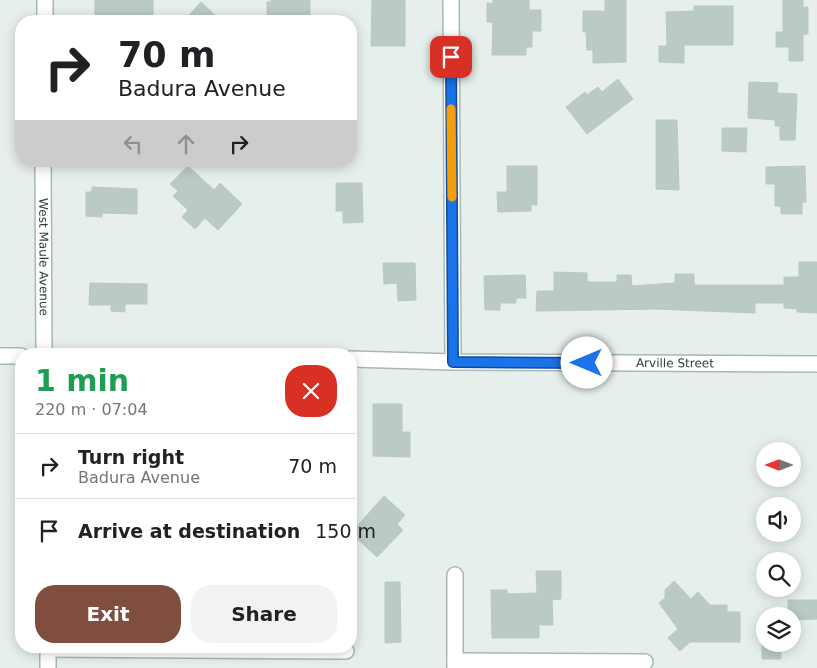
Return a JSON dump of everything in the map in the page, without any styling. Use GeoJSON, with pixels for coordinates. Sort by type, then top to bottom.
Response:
{"type":"FeatureCollection","features":[{"type":"Feature","properties":{"kind":"street"},"geometry":{"type":"LineString","coordinates":[[45,0],[45,15]]}},
{"type":"Feature","properties":{"kind":"street"},"geometry":{"type":"LineString","coordinates":[[451,0],[453,362]]}},
{"type":"Feature","properties":{"kind":"street","name":"West Maule Avenue"},"geometry":{"type":"LineString","coordinates":[[44,167],[44,348]]}},
{"type":"Feature","properties":{"kind":"street"},"geometry":{"type":"LineString","coordinates":[[0,356],[15,356]]}},
{"type":"Feature","properties":{"kind":"street","name":"Arville Street"},"geometry":{"type":"LineString","coordinates":[[357,359],[453,362],[817,364]]}},
{"type":"Feature","properties":{"kind":"street"},"geometry":{"type":"LineString","coordinates":[[455,575],[455,664],[645,662]]}},
{"type":"Feature","properties":{"kind":"street"},"geometry":{"type":"LineString","coordinates":[[48,653],[48,668]]}},
{"type":"Feature","properties":{"kind":"building"},"geometry":{"type":"Polygon","coordinates":[[[95,0],[153,0],[153,15],[95,15],[95,0]]]}},
{"type":"Feature","properties":{"kind":"building"},"geometry":{"type":"Polygon","coordinates":[[[271,0],[310,0],[310,15],[267,15],[267,2],[271,2],[271,0]]]}},
{"type":"Feature","properties":{"kind":"building"},"geometry":{"type":"Polygon","coordinates":[[[372,0],[405,0],[405,46],[371,46],[372,0]]]}},
{"type":"Feature","properties":{"kind":"building"},"geometry":{"type":"Polygon","coordinates":[[[493,0],[529,0],[529,10],[541,10],[541,31],[532,31],[532,47],[526,47],[526,55],[492,55],[493,22],[487,22],[487,3],[493,3],[493,0]]]}},
{"type":"Feature","properties":{"kind":"building"},"geometry":{"type":"Polygon","coordinates":[[[605,0],[626,0],[626,62],[593,63],[593,50],[587,50],[586,32],[583,32],[583,11],[605,11],[605,0]]]}},
{"type":"Feature","properties":{"kind":"building"},"geometry":{"type":"Polygon","coordinates":[[[783,0],[803,0],[803,7],[808,7],[808,34],[803,34],[803,61],[789,61],[789,47],[776,47],[776,32],[783,32],[783,0]]]}},
{"type":"Feature","properties":{"kind":"building"},"geometry":{"type":"Polygon","coordinates":[[[201,2],[215,15],[189,15],[201,2]]]}},
{"type":"Feature","properties":{"kind":"building"},"geometry":{"type":"Polygon","coordinates":[[[694,6],[733,6],[733,45],[684,45],[684,63],[659,62],[659,46],[667,46],[666,12],[694,11],[694,6]]]}},
{"type":"Feature","properties":{"kind":"building"},"geometry":{"type":"Polygon","coordinates":[[[618,79],[633,99],[587,134],[566,107],[585,92],[587,95],[598,87],[602,92],[618,79]]]}},
{"type":"Feature","properties":{"kind":"building"},"geometry":{"type":"Polygon","coordinates":[[[749,82],[778,83],[777,93],[797,94],[795,140],[780,140],[780,126],[775,126],[775,120],[748,118],[749,82]]]}},
{"type":"Feature","properties":{"kind":"building"},"geometry":{"type":"Polygon","coordinates":[[[656,120],[677,120],[679,190],[656,189],[656,120]]]}},
{"type":"Feature","properties":{"kind":"building"},"geometry":{"type":"Polygon","coordinates":[[[722,128],[747,128],[746,152],[722,151],[722,128]]]}},
{"type":"Feature","properties":{"kind":"building"},"geometry":{"type":"Polygon","coordinates":[[[507,166],[537,166],[537,205],[531,205],[531,211],[498,212],[497,192],[507,192],[507,166]]]}},
{"type":"Feature","properties":{"kind":"building"},"geometry":{"type":"Polygon","coordinates":[[[805,166],[806,202],[802,202],[802,214],[781,214],[781,206],[775,206],[775,184],[766,184],[766,167],[805,166]]]}},
{"type":"Feature","properties":{"kind":"building"},"geometry":{"type":"Polygon","coordinates":[[[189,167],[214,190],[220,183],[242,204],[218,230],[205,218],[195,229],[182,217],[188,210],[173,196],[178,191],[170,184],[189,167]]]}},
{"type":"Feature","properties":{"kind":"building"},"geometry":{"type":"Polygon","coordinates":[[[336,183],[362,183],[363,222],[343,223],[343,211],[336,211],[336,183]]]}},
{"type":"Feature","properties":{"kind":"building"},"geometry":{"type":"Polygon","coordinates":[[[92,187],[137,189],[137,214],[102,213],[102,217],[86,216],[86,192],[92,192],[92,187]]]}},
{"type":"Feature","properties":{"kind":"building"},"geometry":{"type":"Polygon","coordinates":[[[799,262],[817,262],[817,313],[797,312],[797,309],[784,308],[784,303],[755,303],[755,313],[656,309],[536,311],[537,291],[554,291],[554,272],[587,273],[587,282],[617,282],[617,275],[631,275],[632,286],[675,283],[675,274],[694,274],[694,285],[784,285],[784,277],[799,277],[799,262]]]}},
{"type":"Feature","properties":{"kind":"building"},"geometry":{"type":"Polygon","coordinates":[[[383,263],[415,263],[416,300],[398,301],[397,283],[384,284],[383,263]]]}},
{"type":"Feature","properties":{"kind":"building"},"geometry":{"type":"Polygon","coordinates":[[[525,275],[526,298],[516,298],[516,303],[500,303],[500,310],[485,310],[484,276],[525,275]]]}},
{"type":"Feature","properties":{"kind":"building"},"geometry":{"type":"Polygon","coordinates":[[[90,283],[147,284],[147,304],[125,304],[125,312],[111,311],[111,305],[89,305],[90,283]]]}},
{"type":"Feature","properties":{"kind":"building"},"geometry":{"type":"Polygon","coordinates":[[[373,404],[402,404],[402,432],[410,432],[410,457],[373,456],[373,404]]]}},
{"type":"Feature","properties":{"kind":"building"},"geometry":{"type":"Polygon","coordinates":[[[384,496],[405,515],[397,524],[403,530],[377,557],[357,539],[357,526],[384,496]]]}},
{"type":"Feature","properties":{"kind":"building"},"geometry":{"type":"Polygon","coordinates":[[[536,571],[561,571],[561,599],[552,600],[553,625],[539,625],[539,638],[492,638],[491,590],[507,590],[507,594],[537,593],[536,571]]]}},
{"type":"Feature","properties":{"kind":"building"},"geometry":{"type":"Polygon","coordinates":[[[674,581],[691,599],[698,592],[710,605],[727,605],[727,612],[740,612],[740,642],[690,642],[680,651],[668,638],[678,629],[659,603],[665,598],[665,590],[674,581]]]}},
{"type":"Feature","properties":{"kind":"building"},"geometry":{"type":"Polygon","coordinates":[[[385,582],[400,582],[401,642],[385,643],[385,582]]]}},
{"type":"Feature","properties":{"kind":"building"},"geometry":{"type":"Polygon","coordinates":[[[788,600],[817,600],[817,619],[801,620],[801,607],[788,607],[788,600]]]}},
{"type":"Feature","properties":{"kind":"building"},"geometry":{"type":"Polygon","coordinates":[[[762,652],[781,652],[781,659],[762,659],[762,652]]]}},
{"type":"Feature","properties":{"kind":"slow traffic"},"geometry":{"type":"LineString","coordinates":[[451,109],[452,197]]}},
{"type":"Feature","properties":{"kind":"route"},"geometry":{"type":"LineString","coordinates":[[451,57],[453,362],[587,363]]}}]}
